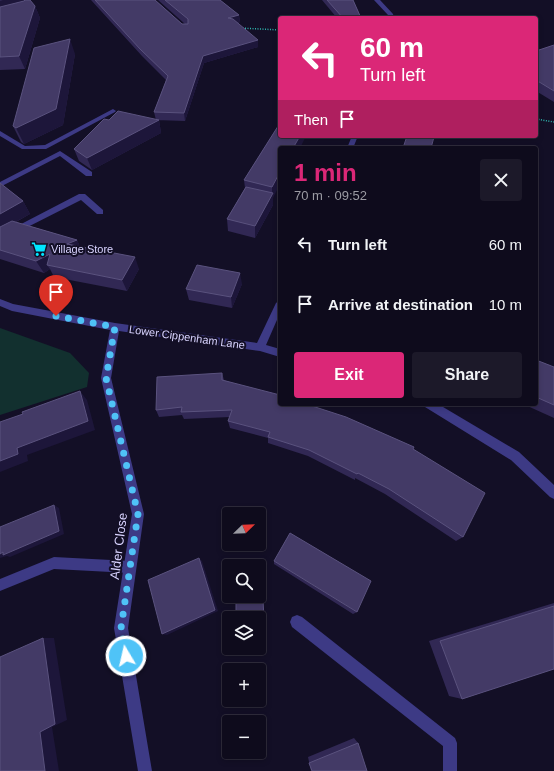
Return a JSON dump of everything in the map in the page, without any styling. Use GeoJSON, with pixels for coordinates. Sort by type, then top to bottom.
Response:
{"type":"FeatureCollection","features":[{"type":"Feature","properties":{"kind":"street"},"geometry":{"type":"LineString","coordinates":[[377,0],[391,16]]}},
{"type":"Feature","properties":{"kind":"street"},"geometry":{"type":"LineString","coordinates":[[2,136],[24,148],[46,147],[113,111]]}},
{"type":"Feature","properties":{"kind":"street"},"geometry":{"type":"LineString","coordinates":[[0,185],[60,153],[89,174]]}},
{"type":"Feature","properties":{"kind":"street"},"geometry":{"type":"LineString","coordinates":[[0,238],[82,196],[100,212]]}},
{"type":"Feature","properties":{"kind":"street","name":"Lower Cippenham Lane"},"geometry":{"type":"LineString","coordinates":[[0,302],[12,308],[115,327],[260,347],[278,352]]}},
{"type":"Feature","properties":{"kind":"street"},"geometry":{"type":"LineString","coordinates":[[260,347],[278,307]]}},
{"type":"Feature","properties":{"kind":"street","name":"Alder Close"},"geometry":{"type":"LineString","coordinates":[[115,327],[106,378],[138,514],[121,628],[145,771]]}},
{"type":"Feature","properties":{"kind":"street"},"geometry":{"type":"LineString","coordinates":[[432,406],[515,456],[554,493]]}},
{"type":"Feature","properties":{"kind":"street"},"geometry":{"type":"LineString","coordinates":[[0,585],[54,563],[130,567]]}},
{"type":"Feature","properties":{"kind":"street"},"geometry":{"type":"LineString","coordinates":[[297,622],[450,743],[450,771]]}},
{"type":"Feature","properties":{"kind":"path"},"geometry":{"type":"LineString","coordinates":[[237,27],[278,30]]}},
{"type":"Feature","properties":{"kind":"path"},"geometry":{"type":"LineString","coordinates":[[538,119],[554,122]]}},
{"type":"Feature","properties":{"kind":"green space"},"geometry":{"type":"Polygon","coordinates":[[[0,328],[70,353],[89,373],[87,387],[0,415],[0,328]]]}},
{"type":"Feature","properties":{"kind":"building"},"geometry":{"type":"Polygon","coordinates":[[[30,0],[35,6],[19,56],[0,57],[0,7],[30,0]]]}},
{"type":"Feature","properties":{"kind":"building"},"geometry":{"type":"Polygon","coordinates":[[[95,0],[155,0],[182,24],[188,24],[188,19],[165,0],[220,0],[239,15],[228,18],[233,19],[258,40],[203,56],[184,113],[154,112],[168,76],[140,49],[95,0]]]}},
{"type":"Feature","properties":{"kind":"building"},"geometry":{"type":"Polygon","coordinates":[[[327,0],[353,0],[360,16],[341,16],[327,0]]]}},
{"type":"Feature","properties":{"kind":"building"},"geometry":{"type":"Polygon","coordinates":[[[70,39],[56,109],[16,128],[13,126],[34,48],[70,39]]]}},
{"type":"Feature","properties":{"kind":"building"},"geometry":{"type":"Polygon","coordinates":[[[554,45],[554,91],[538,81],[538,50],[554,45]]]}},
{"type":"Feature","properties":{"kind":"building"},"geometry":{"type":"Polygon","coordinates":[[[118,111],[159,120],[87,158],[74,149],[104,119],[109,120],[118,111]]]}},
{"type":"Feature","properties":{"kind":"building"},"geometry":{"type":"Polygon","coordinates":[[[278,126],[278,138],[299,138],[294,146],[278,146],[278,176],[272,187],[244,180],[278,126]]]}},
{"type":"Feature","properties":{"kind":"building"},"geometry":{"type":"Polygon","coordinates":[[[406,138],[434,138],[432,146],[404,146],[406,138]]]}},
{"type":"Feature","properties":{"kind":"building"},"geometry":{"type":"Polygon","coordinates":[[[0,183],[23,201],[0,214],[0,183]]]}},
{"type":"Feature","properties":{"kind":"building"},"geometry":{"type":"Polygon","coordinates":[[[246,187],[273,193],[255,226],[227,219],[246,187]]]}},
{"type":"Feature","properties":{"kind":"building"},"geometry":{"type":"Polygon","coordinates":[[[12,221],[77,240],[67,244],[135,257],[122,280],[47,265],[50,254],[36,261],[0,250],[0,227],[12,221]]]}},
{"type":"Feature","properties":{"kind":"building"},"geometry":{"type":"Polygon","coordinates":[[[197,265],[240,273],[231,297],[186,289],[197,265]]]}},
{"type":"Feature","properties":{"kind":"building"},"geometry":{"type":"Polygon","coordinates":[[[538,361],[554,367],[554,405],[538,398],[538,361]]]}},
{"type":"Feature","properties":{"kind":"building"},"geometry":{"type":"Polygon","coordinates":[[[222,373],[222,380],[278,394],[278,406],[312,406],[346,417],[414,447],[413,449],[485,493],[463,537],[389,489],[358,473],[357,474],[309,450],[268,437],[270,432],[228,421],[232,410],[181,412],[182,407],[156,410],[157,377],[222,373]]]}},
{"type":"Feature","properties":{"kind":"building"},"geometry":{"type":"Polygon","coordinates":[[[80,391],[88,421],[17,448],[18,454],[0,461],[0,422],[23,414],[22,412],[80,391]]]}},
{"type":"Feature","properties":{"kind":"building"},"geometry":{"type":"Polygon","coordinates":[[[54,505],[59,531],[3,555],[3,552],[0,554],[0,527],[54,505]]]}},
{"type":"Feature","properties":{"kind":"building"},"geometry":{"type":"Polygon","coordinates":[[[290,533],[371,581],[357,612],[274,561],[290,533]]]}},
{"type":"Feature","properties":{"kind":"building"},"geometry":{"type":"Polygon","coordinates":[[[199,558],[215,610],[162,634],[148,580],[199,558]]]}},
{"type":"Feature","properties":{"kind":"building"},"geometry":{"type":"Polygon","coordinates":[[[236,603],[263,603],[264,611],[236,611],[236,603]]]}},
{"type":"Feature","properties":{"kind":"building"},"geometry":{"type":"Polygon","coordinates":[[[554,606],[554,669],[462,699],[440,641],[554,606]]]}},
{"type":"Feature","properties":{"kind":"building"},"geometry":{"type":"Polygon","coordinates":[[[43,638],[55,724],[40,732],[45,771],[0,771],[0,657],[43,638]]]}},
{"type":"Feature","properties":{"kind":"building"},"geometry":{"type":"Polygon","coordinates":[[[358,743],[367,771],[312,771],[309,763],[358,743]]]}},
{"type":"Feature","properties":{"kind":"place","name":"Village Store"},"geometry":{"type":"Point","coordinates":[39,249]}},
{"type":"Feature","properties":{"kind":"route"},"geometry":{"type":"LineString","coordinates":[[56,316],[115,327],[106,378],[138,514],[121,628],[126,656]]}}]}
